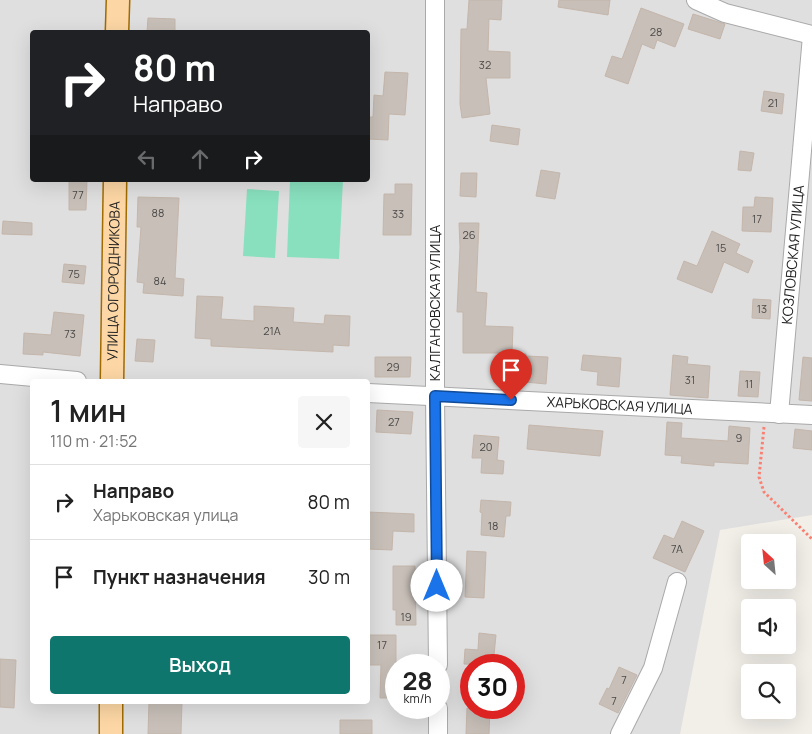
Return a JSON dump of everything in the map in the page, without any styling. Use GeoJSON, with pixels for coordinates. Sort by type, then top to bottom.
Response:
{"type":"FeatureCollection","features":[{"type":"Feature","properties":{"kind":"main road"},"geometry":{"type":"LineString","coordinates":[[117,30],[118,0]]}},
{"type":"Feature","properties":{"kind":"main road","name":"УЛИЦА ОГОРОДНИКОВА"},"geometry":{"type":"LineString","coordinates":[[112,379],[115,182]]}},
{"type":"Feature","properties":{"kind":"main road"},"geometry":{"type":"LineString","coordinates":[[111,704],[111,734]]}},
{"type":"Feature","properties":{"kind":"street","name":"КАЛГАНОВСКАЯ УЛИЦА"},"geometry":{"type":"LineString","coordinates":[[435,0],[435,396],[438,654]]}},
{"type":"Feature","properties":{"kind":"street"},"geometry":{"type":"LineString","coordinates":[[696,0],[725,13],[812,36]]}},
{"type":"Feature","properties":{"kind":"street","name":"КОЗЛОВСКАЯ УЛИЦА"},"geometry":{"type":"LineString","coordinates":[[779,414],[812,36]]}},
{"type":"Feature","properties":{"kind":"street"},"geometry":{"type":"LineString","coordinates":[[0,374],[55,379]]}},
{"type":"Feature","properties":{"kind":"street","name":"ХАРЬКОВСКАЯ УЛИЦА"},"geometry":{"type":"LineString","coordinates":[[370,393],[812,416]]}},
{"type":"Feature","properties":{"kind":"street"},"geometry":{"type":"LineString","coordinates":[[620,734],[653,668],[677,582]]}},
{"type":"Feature","properties":{"kind":"street"},"geometry":{"type":"LineString","coordinates":[[438,719],[438,734]]}},
{"type":"Feature","properties":{"kind":"path"},"geometry":{"type":"LineString","coordinates":[[779,414],[764,425],[759,477],[764,492],[812,539]]}},
{"type":"Feature","properties":{"kind":"shaded area"},"geometry":{"type":"Polygon","coordinates":[[[0,0],[812,0],[812,515],[720,530],[680,734],[0,734],[0,0]]]}},
{"type":"Feature","properties":{"kind":"green space"},"geometry":{"type":"Polygon","coordinates":[[[290,182],[343,182],[339,259],[287,257],[290,182]]]}},
{"type":"Feature","properties":{"kind":"green space"},"geometry":{"type":"Polygon","coordinates":[[[247,189],[279,191],[275,258],[243,256],[247,189]]]}},
{"type":"Feature","properties":{"kind":"building"},"geometry":{"type":"Polygon","coordinates":[[[469,0],[502,0],[501,20],[489,19],[488,51],[510,52],[510,78],[486,78],[490,114],[462,118],[460,104],[461,29],[467,29],[469,0]]]}},
{"type":"Feature","properties":{"kind":"building"},"geometry":{"type":"Polygon","coordinates":[[[559,0],[610,0],[608,15],[558,7],[559,0]]]}},
{"type":"Feature","properties":{"kind":"building"},"geometry":{"type":"Polygon","coordinates":[[[641,8],[684,24],[675,47],[657,40],[654,49],[642,44],[628,84],[605,76],[612,56],[622,59],[641,8]]]}},
{"type":"Feature","properties":{"kind":"building"},"geometry":{"type":"Polygon","coordinates":[[[693,14],[725,24],[720,39],[688,29],[693,14]]]}},
{"type":"Feature","properties":{"kind":"building"},"geometry":{"type":"Polygon","coordinates":[[[148,18],[175,19],[175,30],[147,30],[148,18]]]}},
{"type":"Feature","properties":{"kind":"building"},"geometry":{"type":"Polygon","coordinates":[[[385,72],[408,73],[405,115],[389,114],[388,140],[370,139],[370,117],[373,117],[374,95],[383,96],[385,72]]]}},
{"type":"Feature","properties":{"kind":"building"},"geometry":{"type":"Polygon","coordinates":[[[764,91],[784,94],[782,114],[761,111],[764,91]]]}},
{"type":"Feature","properties":{"kind":"building"},"geometry":{"type":"Polygon","coordinates":[[[492,125],[520,129],[518,145],[490,141],[492,125]]]}},
{"type":"Feature","properties":{"kind":"building"},"geometry":{"type":"Polygon","coordinates":[[[740,151],[754,153],[751,171],[738,170],[740,151]]]}},
{"type":"Feature","properties":{"kind":"building"},"geometry":{"type":"Polygon","coordinates":[[[541,170],[560,173],[555,199],[536,196],[541,170]]]}},
{"type":"Feature","properties":{"kind":"building"},"geometry":{"type":"Polygon","coordinates":[[[461,173],[477,173],[476,197],[460,196],[461,173]]]}},
{"type":"Feature","properties":{"kind":"building"},"geometry":{"type":"Polygon","coordinates":[[[69,182],[87,182],[86,210],[69,210],[69,182]]]}},
{"type":"Feature","properties":{"kind":"building"},"geometry":{"type":"Polygon","coordinates":[[[395,184],[412,184],[411,235],[383,235],[384,194],[395,194],[395,184]]]}},
{"type":"Feature","properties":{"kind":"building"},"geometry":{"type":"Polygon","coordinates":[[[138,197],[179,198],[175,278],[184,279],[183,296],[143,293],[144,283],[137,282],[141,227],[137,227],[138,197]]]}},
{"type":"Feature","properties":{"kind":"building"},"geometry":{"type":"Polygon","coordinates":[[[755,197],[773,198],[771,232],[742,231],[743,207],[754,207],[755,197]]]}},
{"type":"Feature","properties":{"kind":"building"},"geometry":{"type":"Polygon","coordinates":[[[3,221],[32,223],[32,235],[2,234],[3,221]]]}},
{"type":"Feature","properties":{"kind":"building"},"geometry":{"type":"Polygon","coordinates":[[[459,223],[479,223],[476,292],[487,293],[485,326],[513,327],[512,353],[463,353],[463,312],[457,312],[460,247],[459,223]]]}},
{"type":"Feature","properties":{"kind":"building"},"geometry":{"type":"Polygon","coordinates":[[[712,231],[740,244],[736,253],[753,261],[748,273],[724,262],[712,293],[677,279],[684,261],[697,266],[712,231]]]}},
{"type":"Feature","properties":{"kind":"building"},"geometry":{"type":"Polygon","coordinates":[[[64,264],[86,266],[84,284],[62,282],[64,264]]]}},
{"type":"Feature","properties":{"kind":"building"},"geometry":{"type":"Polygon","coordinates":[[[197,296],[223,297],[221,319],[254,321],[254,306],[294,308],[293,322],[324,324],[325,315],[350,316],[349,346],[333,345],[333,352],[211,346],[211,339],[195,338],[197,296]]]}},
{"type":"Feature","properties":{"kind":"building"},"geometry":{"type":"Polygon","coordinates":[[[753,299],[771,300],[770,319],[752,318],[753,299]]]}},
{"type":"Feature","properties":{"kind":"building"},"geometry":{"type":"Polygon","coordinates":[[[54,312],[84,315],[80,356],[43,352],[43,355],[23,354],[24,333],[51,335],[54,312]]]}},
{"type":"Feature","properties":{"kind":"building"},"geometry":{"type":"Polygon","coordinates":[[[137,339],[155,340],[153,362],[135,361],[137,339]]]}},
{"type":"Feature","properties":{"kind":"building"},"geometry":{"type":"Polygon","coordinates":[[[504,353],[548,357],[546,384],[525,382],[503,383],[504,353]]]}},
{"type":"Feature","properties":{"kind":"building"},"geometry":{"type":"Polygon","coordinates":[[[583,355],[621,358],[619,387],[597,385],[598,372],[581,370],[583,355]]]}},
{"type":"Feature","properties":{"kind":"building"},"geometry":{"type":"Polygon","coordinates":[[[673,355],[688,357],[687,364],[710,366],[708,398],[670,395],[673,355]]]}},
{"type":"Feature","properties":{"kind":"building"},"geometry":{"type":"Polygon","coordinates":[[[375,357],[411,357],[410,377],[375,377],[375,357]]]}},
{"type":"Feature","properties":{"kind":"building"},"geometry":{"type":"Polygon","coordinates":[[[803,357],[812,358],[812,401],[799,400],[803,357]]]}},
{"type":"Feature","properties":{"kind":"building"},"geometry":{"type":"Polygon","coordinates":[[[740,371],[760,372],[758,397],[738,396],[740,371]]]}},
{"type":"Feature","properties":{"kind":"building"},"geometry":{"type":"Polygon","coordinates":[[[377,410],[413,412],[411,434],[376,432],[377,410]]]}},
{"type":"Feature","properties":{"kind":"building"},"geometry":{"type":"Polygon","coordinates":[[[667,422],[682,423],[681,438],[728,441],[729,426],[750,428],[748,464],[714,462],[714,466],[681,463],[682,456],[665,455],[667,422]]]}},
{"type":"Feature","properties":{"kind":"building"},"geometry":{"type":"Polygon","coordinates":[[[529,425],[603,431],[600,456],[527,449],[529,425]]]}},
{"type":"Feature","properties":{"kind":"building"},"geometry":{"type":"Polygon","coordinates":[[[795,429],[812,431],[812,450],[793,448],[795,429]]]}},
{"type":"Feature","properties":{"kind":"building"},"geometry":{"type":"Polygon","coordinates":[[[474,435],[499,437],[497,460],[504,461],[503,474],[481,473],[482,458],[472,458],[474,435]]]}},
{"type":"Feature","properties":{"kind":"building"},"geometry":{"type":"Polygon","coordinates":[[[481,500],[511,502],[510,516],[506,516],[504,537],[481,535],[481,500]]]}},
{"type":"Feature","properties":{"kind":"building"},"geometry":{"type":"Polygon","coordinates":[[[370,512],[414,514],[414,532],[393,531],[392,550],[370,549],[370,512]]]}},
{"type":"Feature","properties":{"kind":"building"},"geometry":{"type":"Polygon","coordinates":[[[682,521],[704,531],[685,572],[653,558],[664,535],[674,539],[682,521]]]}},
{"type":"Feature","properties":{"kind":"building"},"geometry":{"type":"Polygon","coordinates":[[[467,551],[486,552],[484,598],[465,597],[467,551]]]}},
{"type":"Feature","properties":{"kind":"building"},"geometry":{"type":"Polygon","coordinates":[[[393,566],[415,566],[416,625],[396,625],[396,610],[393,610],[393,566]]]}},
{"type":"Feature","properties":{"kind":"building"},"geometry":{"type":"Polygon","coordinates":[[[479,633],[496,635],[494,654],[465,654],[465,649],[478,650],[479,633]]]}},
{"type":"Feature","properties":{"kind":"building"},"geometry":{"type":"Polygon","coordinates":[[[370,635],[396,635],[396,654],[385,654],[385,698],[380,698],[381,665],[370,665],[370,635]]]}},
{"type":"Feature","properties":{"kind":"building"},"geometry":{"type":"Polygon","coordinates":[[[0,659],[16,660],[14,708],[0,707],[0,659]]]}},
{"type":"Feature","properties":{"kind":"building"},"geometry":{"type":"Polygon","coordinates":[[[619,667],[637,675],[618,713],[599,704],[607,688],[609,689],[619,667]]]}},
{"type":"Feature","properties":{"kind":"building"},"geometry":{"type":"Polygon","coordinates":[[[149,704],[182,704],[181,734],[148,734],[149,704]]]}},
{"type":"Feature","properties":{"kind":"building"},"geometry":{"type":"Polygon","coordinates":[[[467,719],[490,719],[489,734],[466,734],[467,719]]]}},
{"type":"Feature","properties":{"kind":"building"},"geometry":{"type":"Polygon","coordinates":[[[340,720],[372,720],[372,734],[340,734],[340,720]]]}},
{"type":"Feature","properties":{"kind":"route"},"geometry":{"type":"LineString","coordinates":[[437,586],[435,396],[511,400]]}}]}
